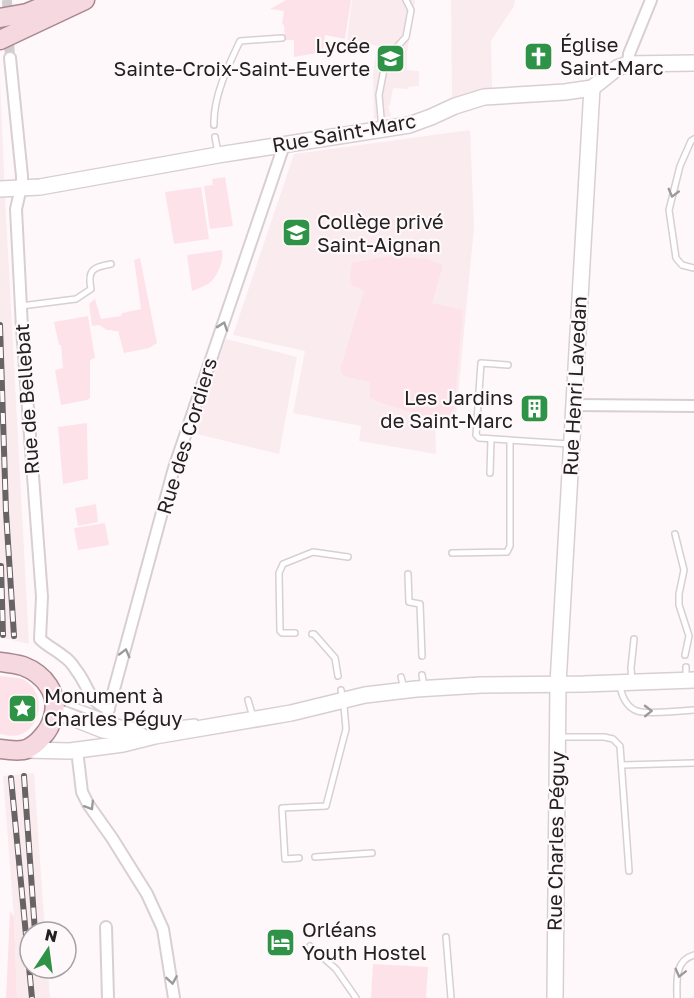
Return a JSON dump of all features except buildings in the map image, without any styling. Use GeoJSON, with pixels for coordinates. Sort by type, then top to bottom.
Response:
{"type":"FeatureCollection","features":[{"type":"Feature","properties":{"kind":"main road"},"geometry":{"type":"LineString","coordinates":[[0,18],[27,13],[58,0]]}},
{"type":"Feature","properties":{"kind":"main road"},"geometry":{"type":"LineString","coordinates":[[0,40],[85,0]]}},
{"type":"Feature","properties":{"kind":"main road"},"geometry":{"type":"LineString","coordinates":[[0,662],[25,667],[38,674],[49,687],[55,705],[48,731],[36,743],[25,750],[0,749]]}},
{"type":"Feature","properties":{"kind":"street"},"geometry":{"type":"LineString","coordinates":[[628,64],[629,54],[651,0]]}},
{"type":"Feature","properties":{"kind":"street","name":"Rue de Bellebat"},"geometry":{"type":"LineString","coordinates":[[9,58],[22,176],[11,189],[16,208],[42,597],[40,639],[65,657],[81,676],[91,697],[101,706],[106,719]]}},
{"type":"Feature","properties":{"kind":"street"},"geometry":{"type":"LineString","coordinates":[[592,88],[617,68],[628,64],[694,63]]}},
{"type":"Feature","properties":{"kind":"street","name":"Rue Saint-Marc"},"geometry":{"type":"LineString","coordinates":[[11,189],[40,187],[218,155],[409,125],[483,97],[592,88]]}},
{"type":"Feature","properties":{"kind":"street","name":"Rue Henri Lavedan"},"geometry":{"type":"LineString","coordinates":[[558,684],[592,88]]}},
{"type":"Feature","properties":{"kind":"street","name":"Rue des Cordiers"},"geometry":{"type":"LineString","coordinates":[[106,719],[174,468],[282,151],[282,145]]}},
{"type":"Feature","properties":{"kind":"street"},"geometry":{"type":"LineString","coordinates":[[573,405],[694,406]]}},
{"type":"Feature","properties":{"kind":"street"},"geometry":{"type":"LineString","coordinates":[[25,750],[58,752],[123,744],[257,713],[291,712],[342,695],[403,683],[423,681],[481,685],[558,684],[626,682],[688,676]]}},
{"type":"Feature","properties":{"kind":"street","name":"Rue Charles Péguy"},"geometry":{"type":"LineString","coordinates":[[555,998],[558,684]]}},
{"type":"Feature","properties":{"kind":"street"},"geometry":{"type":"LineString","coordinates":[[55,705],[106,719],[122,734],[155,735]]}},
{"type":"Feature","properties":{"kind":"street"},"geometry":{"type":"LineString","coordinates":[[77,750],[82,792],[147,894],[164,929],[174,998]]}},
{"type":"Feature","properties":{"kind":"street"},"geometry":{"type":"LineString","coordinates":[[106,927],[108,998]]}},
{"type":"Feature","properties":{"kind":"lane"},"geometry":{"type":"LineString","coordinates":[[382,129],[380,95],[386,59],[406,37],[411,10],[406,0]]}},
{"type":"Feature","properties":{"kind":"lane"},"geometry":{"type":"LineString","coordinates":[[214,125],[213,118],[222,79],[240,41],[282,38]]}},
{"type":"Feature","properties":{"kind":"lane"},"geometry":{"type":"LineString","coordinates":[[216,137],[218,155]]}},
{"type":"Feature","properties":{"kind":"lane"},"geometry":{"type":"LineString","coordinates":[[694,139],[680,166],[669,210],[676,258],[682,265],[694,268]]}},
{"type":"Feature","properties":{"kind":"lane"},"geometry":{"type":"LineString","coordinates":[[21,306],[76,299],[91,290],[89,280],[92,272],[100,266],[111,264]]}},
{"type":"Feature","properties":{"kind":"lane"},"geometry":{"type":"LineString","coordinates":[[508,365],[481,363],[476,435],[479,438],[571,444]]}},
{"type":"Feature","properties":{"kind":"lane"},"geometry":{"type":"LineString","coordinates":[[490,473],[491,439]]}},
{"type":"Feature","properties":{"kind":"lane"},"geometry":{"type":"LineString","coordinates":[[452,552],[507,552],[510,546],[510,440]]}},
{"type":"Feature","properties":{"kind":"lane"},"geometry":{"type":"LineString","coordinates":[[675,534],[684,570],[678,605],[689,636],[685,655]]}},
{"type":"Feature","properties":{"kind":"lane"},"geometry":{"type":"LineString","coordinates":[[296,633],[280,631],[279,573],[283,564],[313,552],[348,557]]}},
{"type":"Feature","properties":{"kind":"lane"},"geometry":{"type":"LineString","coordinates":[[408,574],[409,602],[420,604],[422,656]]}},
{"type":"Feature","properties":{"kind":"lane"},"geometry":{"type":"LineString","coordinates":[[312,633],[335,658],[338,676]]}},
{"type":"Feature","properties":{"kind":"lane"},"geometry":{"type":"LineString","coordinates":[[634,639],[631,668],[621,692],[627,705],[638,711],[694,710]]}},
{"type":"Feature","properties":{"kind":"lane"},"geometry":{"type":"LineString","coordinates":[[299,858],[285,859],[282,808],[326,806],[346,729],[342,695]]}},
{"type":"Feature","properties":{"kind":"lane"},"geometry":{"type":"LineString","coordinates":[[106,719],[126,725],[159,726],[257,713],[248,699]]}},
{"type":"Feature","properties":{"kind":"lane"},"geometry":{"type":"LineString","coordinates":[[557,737],[604,737],[613,739],[620,746],[629,871]]}},
{"type":"Feature","properties":{"kind":"lane"},"geometry":{"type":"LineString","coordinates":[[622,765],[694,763]]}},
{"type":"Feature","properties":{"kind":"lane"},"geometry":{"type":"LineString","coordinates":[[315,857],[372,853]]}},
{"type":"Feature","properties":{"kind":"lane"},"geometry":{"type":"LineString","coordinates":[[446,937],[451,998]]}},
{"type":"Feature","properties":{"kind":"lane"},"geometry":{"type":"LineString","coordinates":[[310,946],[336,969],[356,998]]}},
{"type":"Feature","properties":{"kind":"lane"},"geometry":{"type":"LineString","coordinates":[[677,998],[677,976],[680,966],[685,958],[694,955]]}},
{"type":"Feature","properties":{"kind":"shaded area"},"geometry":{"type":"Polygon","coordinates":[[[286,0],[351,0],[345,39],[325,35],[323,52],[294,57],[294,40],[285,40],[282,24],[284,11],[270,9],[286,0]]]}},
{"type":"Feature","properties":{"kind":"shaded area","name":"Lycée Sainte-Croix-Saint-Euverte"},"geometry":{"type":"Polygon","coordinates":[[[352,0],[415,0],[407,53],[407,70],[419,71],[419,86],[408,87],[408,89],[393,88],[388,106],[391,116],[374,119],[373,75],[377,46],[347,40],[352,0]]]}},
{"type":"Feature","properties":{"kind":"shaded area"},"geometry":{"type":"Polygon","coordinates":[[[451,0],[515,0],[514,6],[491,41],[492,88],[452,98],[451,0]]]}},
{"type":"Feature","properties":{"kind":"shaded area"},"geometry":{"type":"Polygon","coordinates":[[[0,79],[5,196],[29,644],[0,637],[0,79]]]}},
{"type":"Feature","properties":{"kind":"shaded area"},"geometry":{"type":"Polygon","coordinates":[[[470,130],[474,227],[456,417],[435,419],[436,454],[359,441],[361,426],[293,413],[305,351],[233,335],[294,154],[470,130]]]}},
{"type":"Feature","properties":{"kind":"shaded area"},"geometry":{"type":"Polygon","coordinates":[[[225,177],[233,226],[210,229],[204,186],[213,185],[212,179],[225,177]]]}},
{"type":"Feature","properties":{"kind":"shaded area"},"geometry":{"type":"Polygon","coordinates":[[[201,187],[209,239],[174,244],[165,192],[201,187]]]}},
{"type":"Feature","properties":{"kind":"shaded area"},"geometry":{"type":"Polygon","coordinates":[[[222,250],[222,262],[212,281],[192,291],[187,255],[222,250]]]}},
{"type":"Feature","properties":{"kind":"shaded area"},"geometry":{"type":"Polygon","coordinates":[[[390,256],[427,259],[443,265],[432,303],[463,310],[454,409],[450,414],[427,417],[376,401],[370,397],[370,382],[344,376],[340,370],[364,291],[352,285],[350,276],[352,263],[390,256]]]}},
{"type":"Feature","properties":{"kind":"shaded area"},"geometry":{"type":"Polygon","coordinates":[[[140,258],[157,343],[149,348],[124,353],[118,331],[107,330],[99,325],[92,326],[89,304],[95,299],[101,319],[121,316],[122,313],[141,309],[134,260],[140,258]]]}},
{"type":"Feature","properties":{"kind":"shaded area"},"geometry":{"type":"Polygon","coordinates":[[[88,316],[95,358],[90,360],[90,398],[61,405],[55,370],[63,368],[61,345],[59,345],[54,322],[88,316]]]}},
{"type":"Feature","properties":{"kind":"shaded area"},"geometry":{"type":"Polygon","coordinates":[[[226,339],[297,357],[279,454],[193,433],[226,339]]]}},
{"type":"Feature","properties":{"kind":"shaded area"},"geometry":{"type":"Polygon","coordinates":[[[87,423],[88,479],[63,484],[58,427],[87,423]]]}},
{"type":"Feature","properties":{"kind":"shaded area"},"geometry":{"type":"Polygon","coordinates":[[[96,504],[98,522],[78,526],[75,508],[96,504]]]}},
{"type":"Feature","properties":{"kind":"shaded area"},"geometry":{"type":"Polygon","coordinates":[[[105,523],[109,545],[78,550],[74,528],[105,523]]]}},
{"type":"Feature","properties":{"kind":"shaded area"},"geometry":{"type":"Polygon","coordinates":[[[0,676],[19,678],[28,682],[38,697],[38,716],[34,724],[28,731],[19,735],[0,734],[0,676]]]}},
{"type":"Feature","properties":{"kind":"shaded area"},"geometry":{"type":"Polygon","coordinates":[[[34,773],[44,920],[18,920],[18,980],[49,980],[50,998],[17,998],[14,917],[3,776],[34,773]]]}},
{"type":"Feature","properties":{"kind":"shaded area"},"geometry":{"type":"Polygon","coordinates":[[[10,911],[14,917],[17,998],[6,998],[10,911]]]}},
{"type":"Feature","properties":{"kind":"shaded area"},"geometry":{"type":"Polygon","coordinates":[[[373,964],[428,967],[426,998],[371,998],[373,964]]]}},
{"type":"Feature","properties":{"kind":"tunnel"},"geometry":{"type":"LineString","coordinates":[[7,0],[10,58]]}},
{"type":"Feature","properties":{"kind":"railway"},"geometry":{"type":"LineString","coordinates":[[0,325],[6,512],[14,636]]}},
{"type":"Feature","properties":{"kind":"railway"},"geometry":{"type":"LineString","coordinates":[[1,566],[3,635]]}},
{"type":"Feature","properties":{"kind":"railway"},"geometry":{"type":"LineString","coordinates":[[24,776],[34,920]]}},
{"type":"Feature","properties":{"kind":"railway"},"geometry":{"type":"LineString","coordinates":[[11,778],[32,998]]}},
{"type":"Feature","properties":{"kind":"place","name":"Église Saint-Marc"},"geometry":{"type":"Point","coordinates":[539,56]}},
{"type":"Feature","properties":{"kind":"place","name":"Lycée Sainte-Croix-Saint-Euverte"},"geometry":{"type":"Point","coordinates":[391,58]}},
{"type":"Feature","properties":{"kind":"place","name":"Collège privé Saint-Aignan"},"geometry":{"type":"Point","coordinates":[296,233]}},
{"type":"Feature","properties":{"kind":"place","name":"Les Jardins de Saint-Marc"},"geometry":{"type":"Point","coordinates":[534,409]}},
{"type":"Feature","properties":{"kind":"place","name":"Monument à Charles Péguy"},"geometry":{"type":"Point","coordinates":[23,708]}},
{"type":"Feature","properties":{"kind":"place","name":"Orléans Youth Hostel"},"geometry":{"type":"Point","coordinates":[281,942]}}]}
